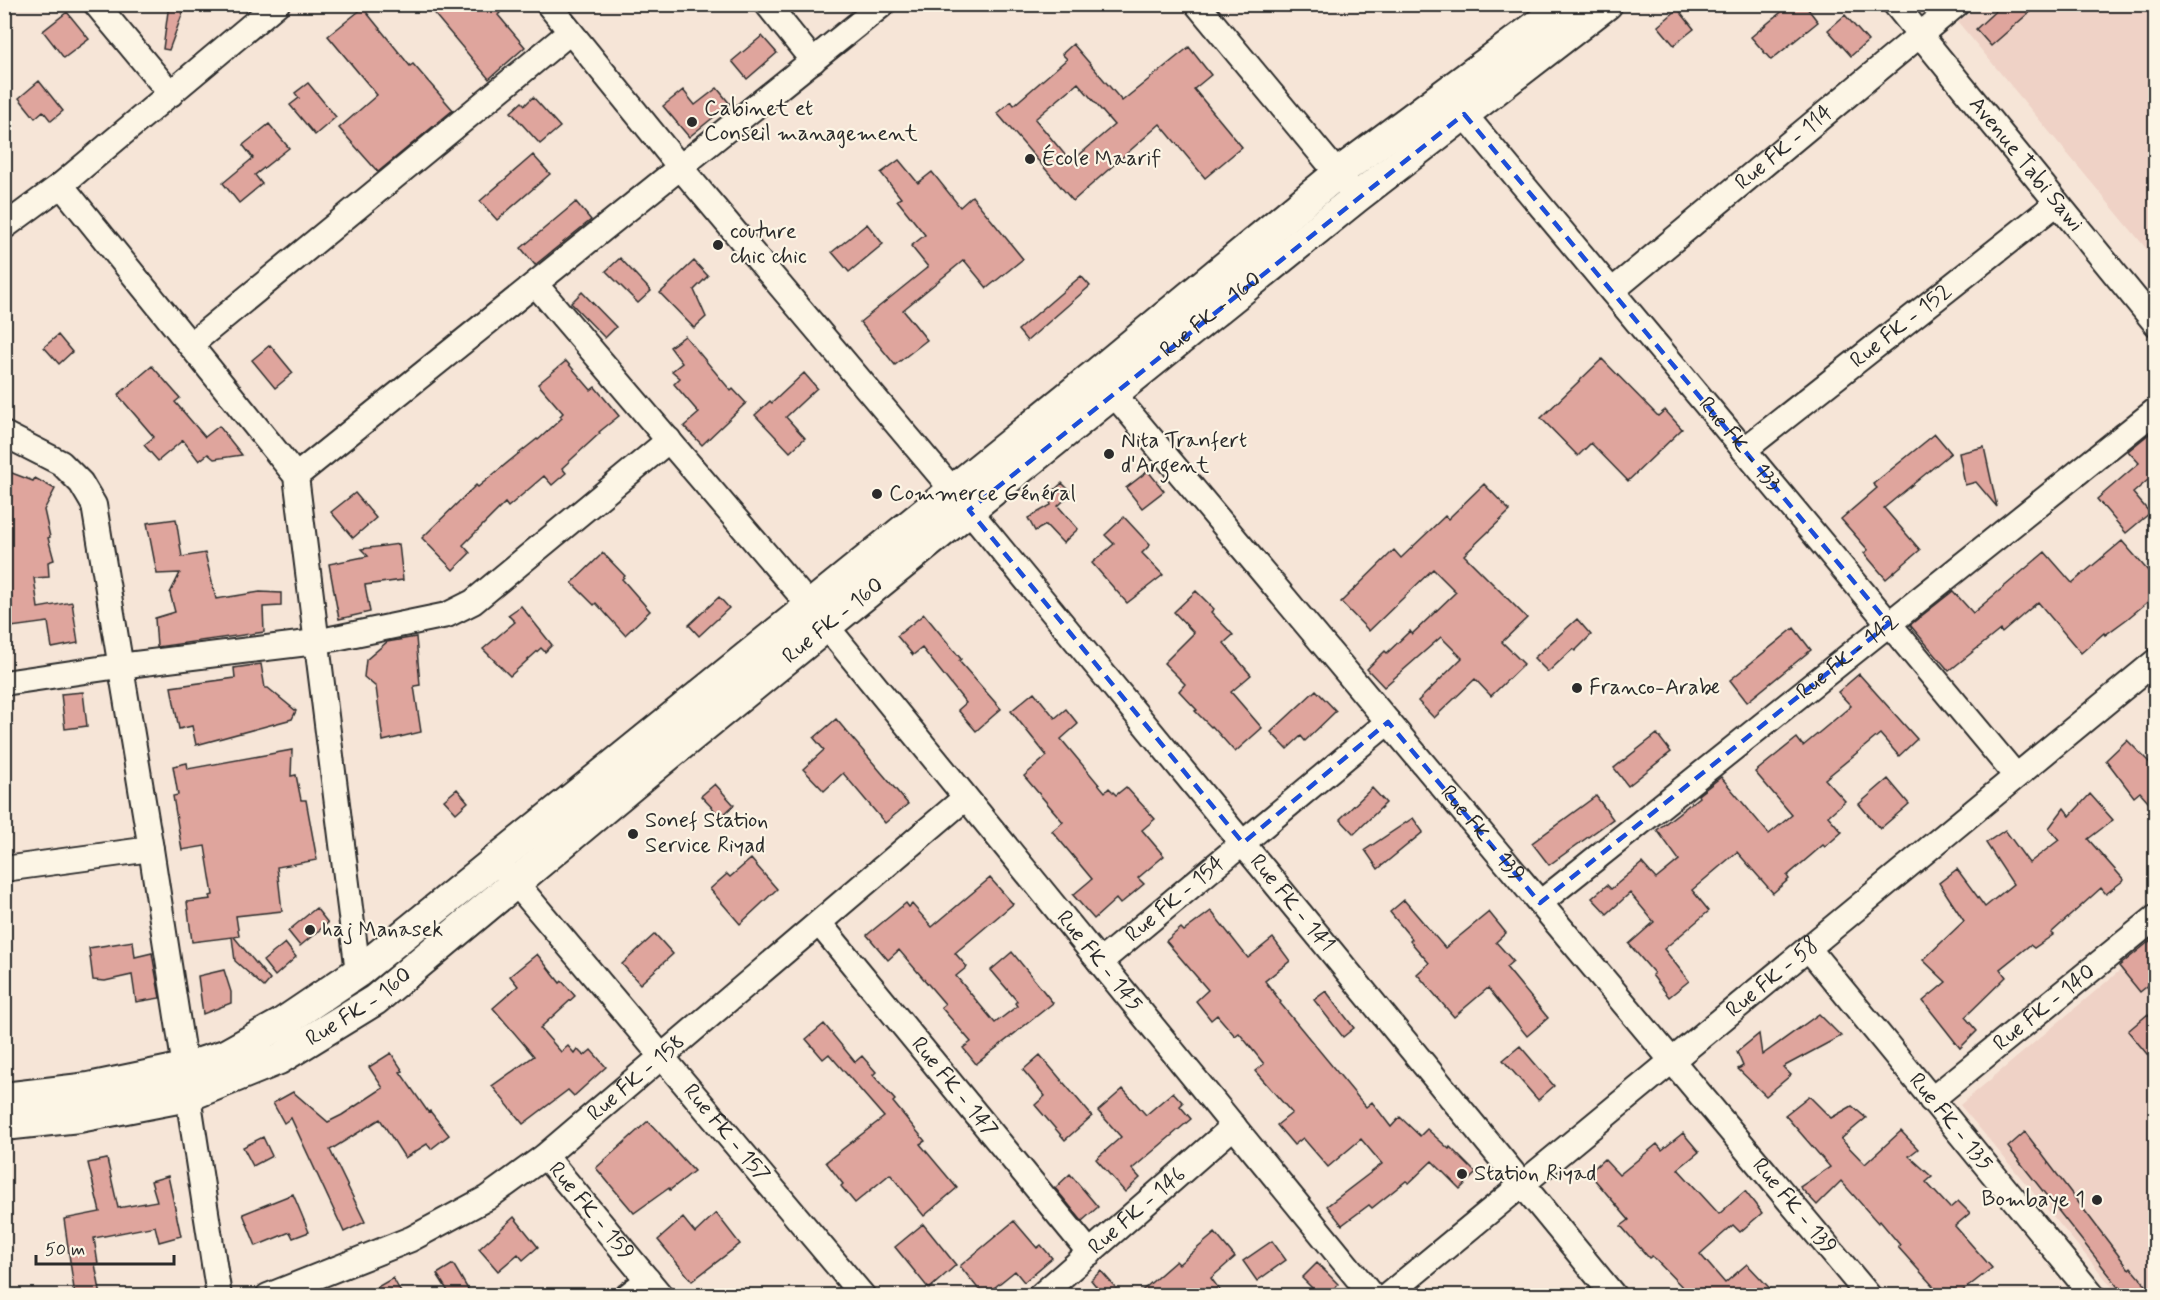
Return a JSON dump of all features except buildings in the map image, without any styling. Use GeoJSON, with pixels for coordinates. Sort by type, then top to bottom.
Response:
{"type":"FeatureCollection","features":[{"type":"Feature","properties":{"kind":"main road","name":"Rue FK - 160"},"geometry":{"type":"LineString","coordinates":[[1105,384],[1337,174],[1566,4]]}},
{"type":"Feature","properties":{"kind":"main road","name":"Rue FK - 160"},"geometry":{"type":"LineString","coordinates":[[4,1125],[79,1117],[229,1067],[279,1059],[375,1000],[506,872],[960,501],[1105,384],[1357,197],[1607,4]]}},
{"type":"Feature","properties":{"kind":"main road","name":"Rue FK - 160"},"geometry":{"type":"LineString","coordinates":[[229,1067],[281,1024],[506,872]]}},
{"type":"Feature","properties":{"kind":"main road","name":"Rue FK - 160"},"geometry":{"type":"LineString","coordinates":[[4,1098],[89,1088],[187,1082]]}},
{"type":"Feature","properties":{"kind":"street"},"geometry":{"type":"LineString","coordinates":[[96,4],[171,93]]}},
{"type":"Feature","properties":{"kind":"street"},"geometry":{"type":"LineString","coordinates":[[4,227],[61,185],[278,4]]}},
{"type":"Feature","properties":{"kind":"street","name":"Rue FK - 141"},"geometry":{"type":"LineString","coordinates":[[548,4],[680,167],[1243,843],[1614,1296]]}},
{"type":"Feature","properties":{"kind":"street"},"geometry":{"type":"LineString","coordinates":[[767,4],[813,61]]}},
{"type":"Feature","properties":{"kind":"street"},"geometry":{"type":"LineString","coordinates":[[296,476],[883,4]]}},
{"type":"Feature","properties":{"kind":"street"},"geometry":{"type":"LineString","coordinates":[[1197,4],[1357,197]]}},
{"type":"Feature","properties":{"kind":"street","name":"Avenue Tabi Sawi"},"geometry":{"type":"LineString","coordinates":[[1895,4],[2156,324]]}},
{"type":"Feature","properties":{"kind":"street","name":"Rue FK - 114"},"geometry":{"type":"LineString","coordinates":[[1612,291],[1957,4]]}},
{"type":"Feature","properties":{"kind":"street"},"geometry":{"type":"LineString","coordinates":[[190,345],[570,32]]}},
{"type":"Feature","properties":{"kind":"street","name":"Rue FK - 133"},"geometry":{"type":"LineString","coordinates":[[1464,114],[2016,776]]}},
{"type":"Feature","properties":{"kind":"street"},"geometry":{"type":"LineString","coordinates":[[61,185],[296,476],[358,972]]}},
{"type":"Feature","properties":{"kind":"street","name":"Rue FK - 152"},"geometry":{"type":"LineString","coordinates":[[1744,450],[2057,203]]}},
{"type":"Feature","properties":{"kind":"street","name":"Rue FK - 145"},"geometry":{"type":"LineString","coordinates":[[536,285],[818,617],[1372,1296]]}},
{"type":"Feature","properties":{"kind":"street","name":"Rue FK - 139"},"geometry":{"type":"LineString","coordinates":[[1105,384],[1869,1296]]}},
{"type":"Feature","properties":{"kind":"street","name":"Rue FK - 142"},"geometry":{"type":"LineString","coordinates":[[1540,903],[2156,410]]}},
{"type":"Feature","properties":{"kind":"street"},"geometry":{"type":"LineString","coordinates":[[4,434],[61,463],[81,483],[94,505],[151,849],[219,1296]]}},
{"type":"Feature","properties":{"kind":"street"},"geometry":{"type":"LineString","coordinates":[[4,683],[119,666],[316,642],[447,615],[461,610],[669,440]]}},
{"type":"Feature","properties":{"kind":"street","name":"Rue FK - 58"},"geometry":{"type":"LineString","coordinates":[[1387,1296],[2156,661]]}},
{"type":"Feature","properties":{"kind":"street","name":"Rue FK - 154"},"geometry":{"type":"LineString","coordinates":[[1100,962],[1388,722]]}},
{"type":"Feature","properties":{"kind":"street","name":"Rue FK - 158"},"geometry":{"type":"LineString","coordinates":[[268,1296],[411,1239],[487,1198],[545,1156],[965,798]]}},
{"type":"Feature","properties":{"kind":"street"},"geometry":{"type":"LineString","coordinates":[[4,869],[151,849]]}},
{"type":"Feature","properties":{"kind":"street","name":"Rue FK - 157"},"geometry":{"type":"LineString","coordinates":[[506,872],[863,1296]]}},
{"type":"Feature","properties":{"kind":"street","name":"Rue FK - 140"},"geometry":{"type":"LineString","coordinates":[[1931,1100],[2156,916]]}},
{"type":"Feature","properties":{"kind":"street","name":"Rue FK - 147"},"geometry":{"type":"LineString","coordinates":[[819,923],[1090,1253]]}},
{"type":"Feature","properties":{"kind":"street","name":"Rue FK - 135"},"geometry":{"type":"LineString","coordinates":[[1808,948],[2085,1293]]}},
{"type":"Feature","properties":{"kind":"street","name":"Rue FK - 146"},"geometry":{"type":"LineString","coordinates":[[1040,1296],[1234,1126]]}},
{"type":"Feature","properties":{"kind":"street","name":"Rue FK - 159"},"geometry":{"type":"LineString","coordinates":[[545,1156],[654,1288]]}},
{"type":"Feature","properties":{"kind":"street"},"geometry":{"type":"LineString","coordinates":[[627,1296],[654,1288]]}},
{"type":"Feature","properties":{"kind":"highlighted area"},"geometry":{"type":"Polygon","coordinates":[[[1464,114],[1889,624],[1540,903],[1388,722],[1243,843],[969,510],[1464,114]]]}},
{"type":"Feature","properties":{"kind":"shaded area"},"geometry":{"type":"Polygon","coordinates":[[[1980,5],[2155,5],[2155,259],[1958,22],[1980,5]]]}},
{"type":"Feature","properties":{"kind":"shaded area","name":"Bombaye 1"},"geometry":{"type":"Polygon","coordinates":[[[2155,941],[2155,1295],[2119,1295],[1960,1105],[2155,941]]]}},
{"type":"Feature","properties":{"kind":"place","name":"Cabinet et Conseil management"},"geometry":{"type":"Point","coordinates":[692,122]}},
{"type":"Feature","properties":{"kind":"place","name":"École Maarif"},"geometry":{"type":"Point","coordinates":[1030,159]}},
{"type":"Feature","properties":{"kind":"place","name":"couture chic chic"},"geometry":{"type":"Point","coordinates":[718,245]}},
{"type":"Feature","properties":{"kind":"place","name":"Nita Tranfert d'Argent"},"geometry":{"type":"Point","coordinates":[1109,454]}},
{"type":"Feature","properties":{"kind":"place","name":"Commerce Général"},"geometry":{"type":"Point","coordinates":[877,494]}},
{"type":"Feature","properties":{"kind":"place","name":"Franco-Arabe"},"geometry":{"type":"Point","coordinates":[1577,688]}},
{"type":"Feature","properties":{"kind":"place","name":"Sonef Station Service Riyad"},"geometry":{"type":"Point","coordinates":[633,834]}},
{"type":"Feature","properties":{"kind":"place","name":"haj Manasek"},"geometry":{"type":"Point","coordinates":[310,930]}},
{"type":"Feature","properties":{"kind":"place","name":"Station Riyad"},"geometry":{"type":"Point","coordinates":[1462,1174]}},
{"type":"Feature","properties":{"kind":"place","name":"Bombaye 1"},"geometry":{"type":"Point","coordinates":[2097,1200]}}]}
